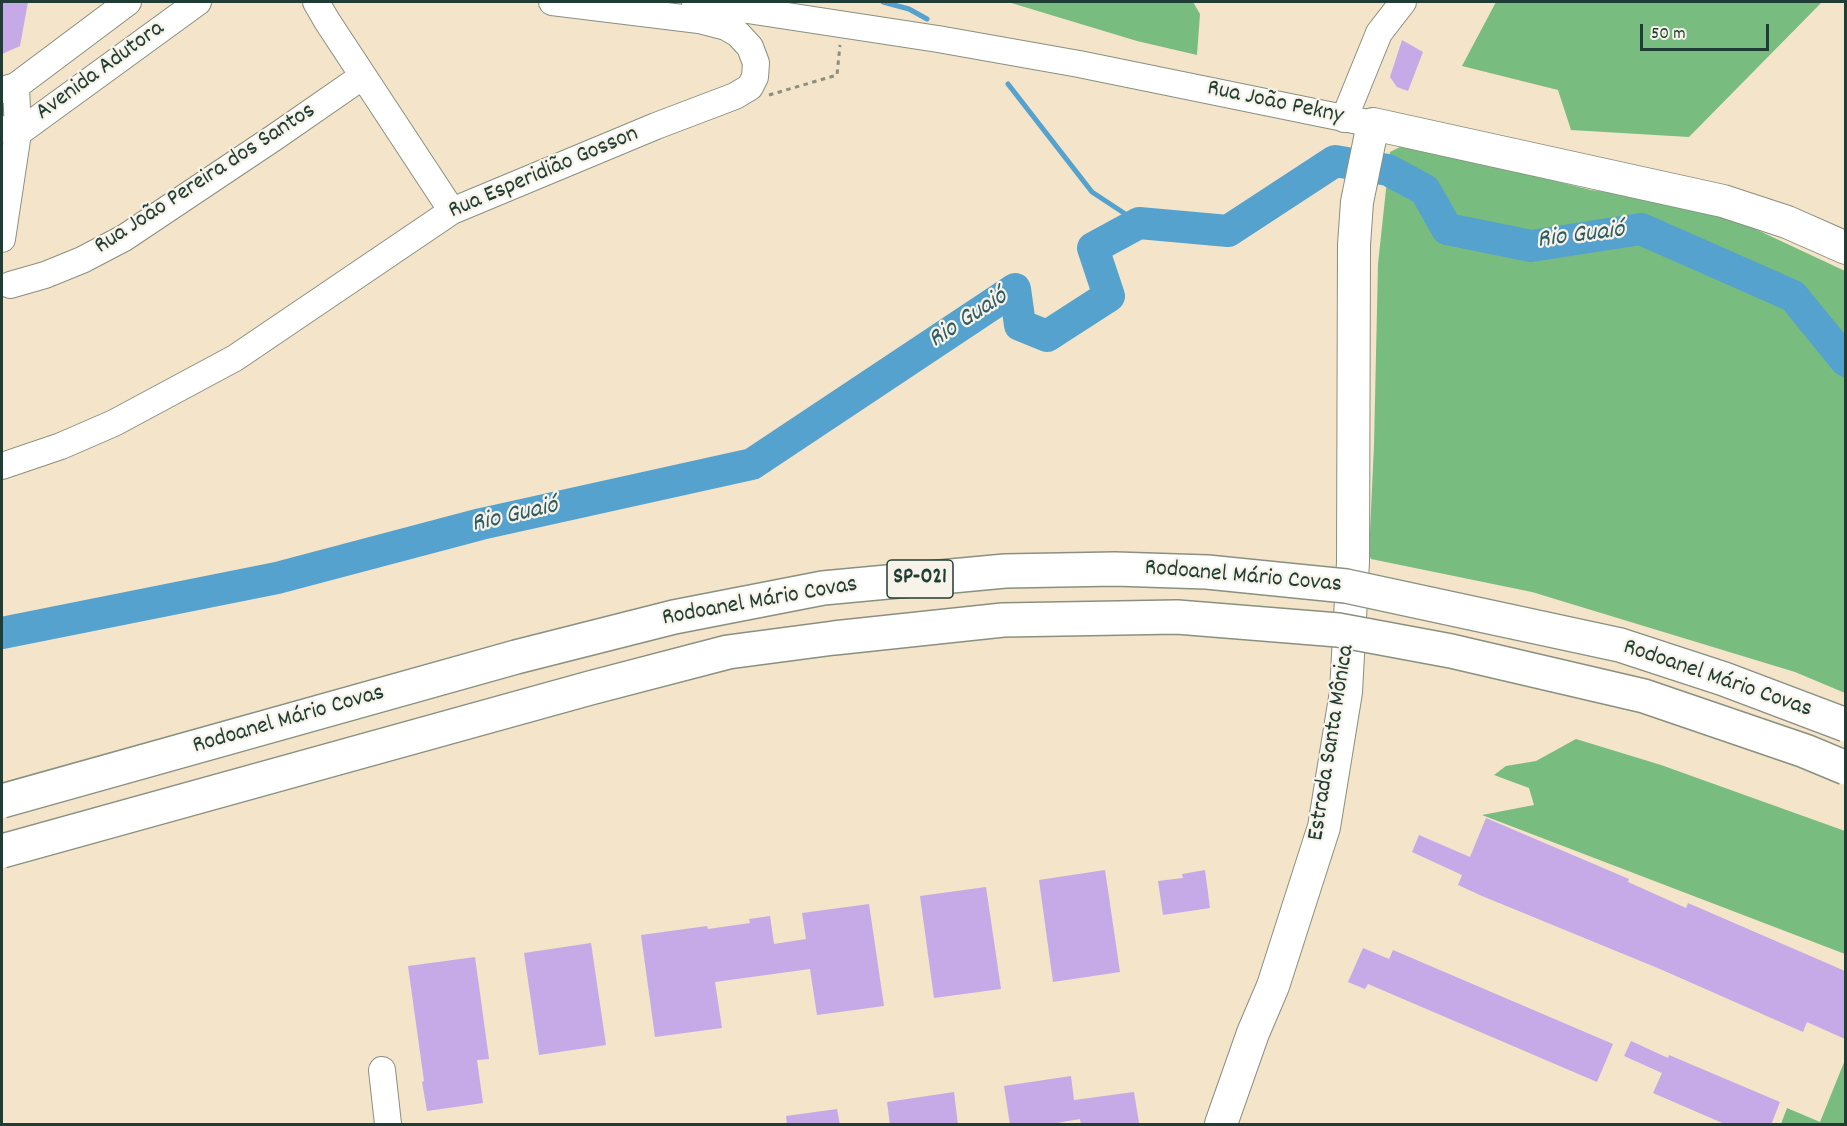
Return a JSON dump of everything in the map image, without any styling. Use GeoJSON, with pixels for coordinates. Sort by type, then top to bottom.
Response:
{"type":"FeatureCollection","features":[{"type":"Feature","properties":{"kind":"highway","name":"Rodoanel Mário Covas"},"geometry":{"type":"LineString","coordinates":[[2,801],[516,657],[674,617],[823,588],[1005,571],[1115,569],[1207,572],[1346,586],[1620,645],[1724,679],[1845,724]]}},
{"type":"Feature","properties":{"kind":"highway","name":"Rodoanel Mário Covas"},"geometry":{"type":"LineString","coordinates":[[2,851],[728,652],[1003,620],[1177,617],[1338,630],[1451,651],[1644,696],[1805,751],[1845,768]]}},
{"type":"Feature","properties":{"kind":"main road","name":"Estrada Santa Mônica"},"geometry":{"type":"LineString","coordinates":[[1221,1125],[1253,1033],[1273,986],[1324,827],[1346,692],[1353,562],[1354,245],[1362,129]]}},
{"type":"Feature","properties":{"kind":"main road","name":"Rua João Pekny"},"geometry":{"type":"LineString","coordinates":[[1362,129],[1723,201],[1787,222],[1845,248]]}},
{"type":"Feature","properties":{"kind":"street"},"geometry":{"type":"LineString","coordinates":[[2,238],[10,131],[9,88],[128,2]]}},
{"type":"Feature","properties":{"kind":"street","name":"Avenida Adutora"},"geometry":{"type":"LineString","coordinates":[[10,131],[198,2]]}},
{"type":"Feature","properties":{"kind":"street"},"geometry":{"type":"LineString","coordinates":[[316,2],[452,211]]}},
{"type":"Feature","properties":{"kind":"street","name":"Rua Esperidião Gosson"},"geometry":{"type":"LineString","coordinates":[[2,466],[61,446],[114,423],[235,358],[452,211],[656,126],[735,96],[750,87],[755,77],[756,63],[750,47],[738,34],[726,27],[699,21],[552,2]]}},
{"type":"Feature","properties":{"kind":"street","name":"Rua João Pekny"},"geometry":{"type":"LineString","coordinates":[[695,2],[938,39],[1079,64],[1362,129]]}},
{"type":"Feature","properties":{"kind":"street"},"geometry":{"type":"LineString","coordinates":[[1362,129],[1379,33],[1402,2]]}},
{"type":"Feature","properties":{"kind":"street","name":"Rua João Pereira dos Santos"},"geometry":{"type":"LineString","coordinates":[[10,285],[73,264],[124,238],[363,76]]}},
{"type":"Feature","properties":{"kind":"street"},"geometry":{"type":"LineString","coordinates":[[382,1070],[388,1125]]}},
{"type":"Feature","properties":{"kind":"path"},"geometry":{"type":"LineString","coordinates":[[761,97],[837,75],[842,25]]}},
{"type":"Feature","properties":{"kind":"green space"},"geometry":{"type":"Polygon","coordinates":[[[1008,2],[1193,2],[1200,14],[1197,55],[1137,41],[1008,2]]]}},
{"type":"Feature","properties":{"kind":"green space"},"geometry":{"type":"Polygon","coordinates":[[[1496,2],[1822,2],[1689,137],[1571,130],[1558,90],[1462,66],[1496,2]]]}},
{"type":"Feature","properties":{"kind":"green space"},"geometry":{"type":"Polygon","coordinates":[[[1406,144],[1591,190],[1622,194],[1720,215],[1845,271],[1845,693],[1795,672],[1532,592],[1371,559],[1369,554],[1378,264],[1390,152],[1406,144]]]}},
{"type":"Feature","properties":{"kind":"green space"},"geometry":{"type":"Polygon","coordinates":[[[1576,739],[1661,765],[1845,831],[1845,954],[1482,815],[1534,805],[1529,788],[1494,775],[1506,766],[1536,761],[1576,739]]]}},
{"type":"Feature","properties":{"kind":"green space"},"geometry":{"type":"Polygon","coordinates":[[[1845,1060],[1845,1124],[1781,1124],[1787,1108],[1820,1122],[1845,1060]]]}},
{"type":"Feature","properties":{"kind":"building"},"geometry":{"type":"Polygon","coordinates":[[[2,2],[28,2],[20,46],[2,54],[2,2]]]}},
{"type":"Feature","properties":{"kind":"building"},"geometry":{"type":"Polygon","coordinates":[[[1402,40],[1423,52],[1408,91],[1397,87],[1390,77],[1402,40]]]}},
{"type":"Feature","properties":{"kind":"building"},"geometry":{"type":"Polygon","coordinates":[[[1486,818],[1629,879],[1628,882],[1686,908],[1688,903],[1845,971],[1845,1039],[1807,1022],[1803,1032],[1660,969],[1482,896],[1458,885],[1462,875],[1412,852],[1419,835],[1470,857],[1486,818]]]}},
{"type":"Feature","properties":{"kind":"building"},"geometry":{"type":"Polygon","coordinates":[[[1105,870],[1120,972],[1053,982],[1039,880],[1105,870]]]}},
{"type":"Feature","properties":{"kind":"building"},"geometry":{"type":"Polygon","coordinates":[[[1205,870],[1210,908],[1163,915],[1158,881],[1183,878],[1182,874],[1205,870]]]}},
{"type":"Feature","properties":{"kind":"building"},"geometry":{"type":"Polygon","coordinates":[[[986,887],[1001,989],[934,998],[920,896],[986,887]]]}},
{"type":"Feature","properties":{"kind":"building"},"geometry":{"type":"Polygon","coordinates":[[[869,904],[884,1006],[817,1015],[810,969],[715,982],[722,1028],[655,1037],[641,935],[750,923],[749,919],[770,916],[774,944],[806,939],[802,913],[869,904]]]}},
{"type":"Feature","properties":{"kind":"building"},"geometry":{"type":"Polygon","coordinates":[[[591,943],[606,1045],[539,1055],[524,953],[591,943]]]}},
{"type":"Feature","properties":{"kind":"building"},"geometry":{"type":"Polygon","coordinates":[[[1363,948],[1389,959],[1393,950],[1613,1044],[1597,1082],[1368,984],[1365,989],[1348,982],[1363,948]]]}},
{"type":"Feature","properties":{"kind":"building"},"geometry":{"type":"Polygon","coordinates":[[[475,957],[489,1059],[477,1060],[483,1103],[427,1111],[408,966],[475,957]]]}},
{"type":"Feature","properties":{"kind":"building"},"geometry":{"type":"Polygon","coordinates":[[[1631,1041],[1780,1102],[1771,1125],[1727,1125],[1653,1093],[1662,1073],[1624,1056],[1631,1041]]]}},
{"type":"Feature","properties":{"kind":"building"},"geometry":{"type":"Polygon","coordinates":[[[1071,1076],[1074,1100],[1134,1092],[1139,1123],[1081,1125],[1080,1119],[1045,1125],[1010,1125],[1004,1086],[1071,1076]]]}},
{"type":"Feature","properties":{"kind":"building"},"geometry":{"type":"Polygon","coordinates":[[[954,1092],[958,1125],[890,1125],[887,1102],[954,1092]]]}},
{"type":"Feature","properties":{"kind":"building"},"geometry":{"type":"Polygon","coordinates":[[[837,1109],[840,1125],[787,1125],[786,1116],[837,1109]]]}},
{"type":"Feature","properties":{"kind":"waterway"},"geometry":{"type":"LineString","coordinates":[[883,2],[909,9],[927,19]]}},
{"type":"Feature","properties":{"kind":"waterway"},"geometry":{"type":"LineString","coordinates":[[1008,84],[1092,192],[1139,223]]}},
{"type":"Feature","properties":{"kind":"waterway","name":"Rio Guaió"},"geometry":{"type":"LineString","coordinates":[[2,633],[277,578],[481,524],[752,464],[1015,289],[1020,325],[1047,336],[1109,296],[1093,248],[1139,223],[1228,231],[1335,161],[1388,170],[1425,190],[1447,229],[1531,246],[1641,229],[1793,296],[1846,361]]}}]}
